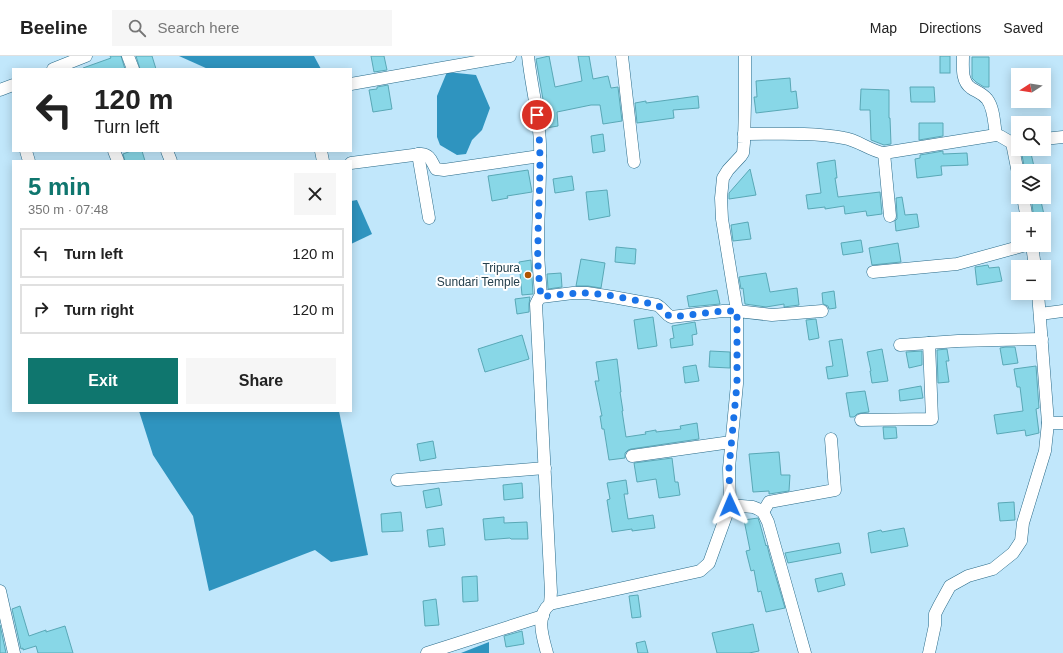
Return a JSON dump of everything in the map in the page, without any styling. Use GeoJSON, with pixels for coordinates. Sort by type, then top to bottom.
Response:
{"type":"FeatureCollection","features":[{"type":"Feature","properties":{"kind":"street"},"geometry":{"type":"LineString","coordinates":[[128,56],[133,68]]}},
{"type":"Feature","properties":{"kind":"street"},"geometry":{"type":"LineString","coordinates":[[352,84],[510,56]]}},
{"type":"Feature","properties":{"kind":"street"},"geometry":{"type":"LineString","coordinates":[[528,56],[538,122],[540,156],[538,269],[541,297]]}},
{"type":"Feature","properties":{"kind":"street"},"geometry":{"type":"LineString","coordinates":[[622,56],[634,162]]}},
{"type":"Feature","properties":{"kind":"street"},"geometry":{"type":"LineString","coordinates":[[547,653],[541,630],[545,609],[550,604],[700,571],[709,563],[730,505],[729,468],[737,384],[737,311],[722,219],[721,188],[723,178],[728,170],[743,153],[745,56]]}},
{"type":"Feature","properties":{"kind":"street"},"geometry":{"type":"LineString","coordinates":[[963,56],[964,79],[971,88],[982,94],[987,99],[992,113],[996,135]]}},
{"type":"Feature","properties":{"kind":"street"},"geometry":{"type":"LineString","coordinates":[[57,68],[81,62]]}},
{"type":"Feature","properties":{"kind":"street"},"geometry":{"type":"LineString","coordinates":[[0,90],[12,88]]}},
{"type":"Feature","properties":{"kind":"street"},"geometry":{"type":"LineString","coordinates":[[744,134],[801,134],[836,137],[849,139],[873,150],[884,153],[996,135],[1011,141]]}},
{"type":"Feature","properties":{"kind":"street"},"geometry":{"type":"LineString","coordinates":[[1051,138],[1063,137]]}},
{"type":"Feature","properties":{"kind":"street"},"geometry":{"type":"LineString","coordinates":[[884,153],[890,216]]}},
{"type":"Feature","properties":{"kind":"street"},"geometry":{"type":"LineString","coordinates":[[352,163],[418,154],[427,155],[436,169],[444,170],[540,156]]}},
{"type":"Feature","properties":{"kind":"street"},"geometry":{"type":"LineString","coordinates":[[418,154],[429,218]]}},
{"type":"Feature","properties":{"kind":"street"},"geometry":{"type":"LineString","coordinates":[[873,272],[957,264],[1011,249]]}},
{"type":"Feature","properties":{"kind":"street"},"geometry":{"type":"LineString","coordinates":[[550,604],[551,592],[536,304],[539,298],[573,293],[587,293],[657,305],[671,317],[723,311],[772,315],[822,311]]}},
{"type":"Feature","properties":{"kind":"street"},"geometry":{"type":"LineString","coordinates":[[929,653],[935,625],[935,614],[950,586],[968,576],[993,569],[1013,553],[1021,541],[1023,523],[1045,451],[1048,423],[1039,300]]}},
{"type":"Feature","properties":{"kind":"street"},"geometry":{"type":"LineString","coordinates":[[1040,314],[1063,311]]}},
{"type":"Feature","properties":{"kind":"street"},"geometry":{"type":"LineString","coordinates":[[900,345],[958,341],[1042,339]]}},
{"type":"Feature","properties":{"kind":"street"},"geometry":{"type":"LineString","coordinates":[[861,420],[932,418],[929,343]]}},
{"type":"Feature","properties":{"kind":"street"},"geometry":{"type":"LineString","coordinates":[[1048,423],[1063,423]]}},
{"type":"Feature","properties":{"kind":"street"},"geometry":{"type":"LineString","coordinates":[[763,512],[769,502],[834,490],[831,439]]}},
{"type":"Feature","properties":{"kind":"street"},"geometry":{"type":"LineString","coordinates":[[632,456],[731,442]]}},
{"type":"Feature","properties":{"kind":"street"},"geometry":{"type":"LineString","coordinates":[[397,480],[545,468]]}},
{"type":"Feature","properties":{"kind":"street"},"geometry":{"type":"LineString","coordinates":[[730,505],[753,507],[763,512],[768,522],[804,653]]}},
{"type":"Feature","properties":{"kind":"street"},"geometry":{"type":"LineString","coordinates":[[0,591],[14,653]]}},
{"type":"Feature","properties":{"kind":"street"},"geometry":{"type":"LineString","coordinates":[[427,653],[543,616]]}},
{"type":"Feature","properties":{"kind":"water"},"geometry":{"type":"Polygon","coordinates":[[[179,56],[314,56],[320,68],[206,68],[179,56]]]}},
{"type":"Feature","properties":{"kind":"water"},"geometry":{"type":"Polygon","coordinates":[[[447,72],[476,75],[490,108],[482,130],[472,140],[466,154],[457,155],[440,145],[437,137],[437,96],[447,72]]]}},
{"type":"Feature","properties":{"kind":"water"},"geometry":{"type":"Polygon","coordinates":[[[357,200],[372,234],[352,244],[352,201],[357,200]]]}},
{"type":"Feature","properties":{"kind":"water"},"geometry":{"type":"Polygon","coordinates":[[[139,412],[339,412],[368,555],[331,562],[315,550],[209,591],[193,516],[153,455],[139,412]]]}},
{"type":"Feature","properties":{"kind":"water"},"geometry":{"type":"Polygon","coordinates":[[[489,642],[489,653],[461,653],[489,642]]]}},
{"type":"Feature","properties":{"kind":"building"},"geometry":{"type":"Polygon","coordinates":[[[110,56],[121,56],[125,68],[83,68],[111,58],[110,56]]]}},
{"type":"Feature","properties":{"kind":"building"},"geometry":{"type":"Polygon","coordinates":[[[136,56],[152,56],[156,68],[140,68],[136,56]]]}},
{"type":"Feature","properties":{"kind":"building"},"geometry":{"type":"Polygon","coordinates":[[[371,56],[384,56],[387,70],[374,72],[371,56]]]}},
{"type":"Feature","properties":{"kind":"building"},"geometry":{"type":"Polygon","coordinates":[[[549,56],[555,87],[582,81],[578,56],[589,56],[593,79],[608,76],[611,88],[618,87],[622,121],[603,124],[600,105],[591,105],[557,112],[558,126],[546,128],[545,111],[536,59],[549,56]]]}},
{"type":"Feature","properties":{"kind":"building"},"geometry":{"type":"Polygon","coordinates":[[[940,56],[950,56],[950,73],[940,73],[940,56]]]}},
{"type":"Feature","properties":{"kind":"building"},"geometry":{"type":"Polygon","coordinates":[[[972,57],[989,57],[989,87],[984,87],[972,78],[972,57]]]}},
{"type":"Feature","properties":{"kind":"building"},"geometry":{"type":"Polygon","coordinates":[[[790,78],[791,92],[796,91],[798,108],[756,113],[754,97],[757,97],[756,81],[790,78]]]}},
{"type":"Feature","properties":{"kind":"building"},"geometry":{"type":"Polygon","coordinates":[[[388,85],[392,109],[373,112],[369,90],[388,85]]]}},
{"type":"Feature","properties":{"kind":"building"},"geometry":{"type":"Polygon","coordinates":[[[910,87],[934,87],[935,102],[911,102],[910,87]]]}},
{"type":"Feature","properties":{"kind":"building"},"geometry":{"type":"Polygon","coordinates":[[[861,89],[889,90],[891,144],[884,145],[871,140],[870,110],[860,110],[861,89]]]}},
{"type":"Feature","properties":{"kind":"building"},"geometry":{"type":"Polygon","coordinates":[[[698,96],[699,108],[673,110],[674,118],[637,123],[635,103],[646,101],[646,103],[698,96]]]}},
{"type":"Feature","properties":{"kind":"building"},"geometry":{"type":"Polygon","coordinates":[[[919,123],[943,123],[943,136],[919,140],[919,123]]]}},
{"type":"Feature","properties":{"kind":"building"},"geometry":{"type":"Polygon","coordinates":[[[603,134],[605,151],[593,153],[591,136],[603,134]]]}},
{"type":"Feature","properties":{"kind":"building"},"geometry":{"type":"Polygon","coordinates":[[[943,151],[943,154],[967,153],[968,165],[941,166],[942,175],[917,178],[915,159],[920,158],[920,155],[943,151]]]}},
{"type":"Feature","properties":{"kind":"building"},"geometry":{"type":"Polygon","coordinates":[[[128,152],[142,152],[145,160],[125,160],[123,154],[128,152]]]}},
{"type":"Feature","properties":{"kind":"building"},"geometry":{"type":"Polygon","coordinates":[[[1022,156],[1032,156],[1033,164],[1024,164],[1022,156]]]}},
{"type":"Feature","properties":{"kind":"building"},"geometry":{"type":"Polygon","coordinates":[[[835,160],[837,178],[835,178],[838,197],[880,192],[882,214],[867,216],[866,211],[845,214],[844,206],[825,209],[825,207],[808,209],[806,195],[821,193],[817,163],[835,160]]]}},
{"type":"Feature","properties":{"kind":"building"},"geometry":{"type":"Polygon","coordinates":[[[750,169],[756,195],[729,199],[729,193],[750,169]]]}},
{"type":"Feature","properties":{"kind":"building"},"geometry":{"type":"Polygon","coordinates":[[[528,170],[532,192],[507,196],[508,198],[492,201],[488,176],[528,170]]]}},
{"type":"Feature","properties":{"kind":"building"},"geometry":{"type":"Polygon","coordinates":[[[572,176],[574,190],[555,193],[553,179],[572,176]]]}},
{"type":"Feature","properties":{"kind":"building"},"geometry":{"type":"Polygon","coordinates":[[[607,190],[610,216],[589,220],[586,192],[607,190]]]}},
{"type":"Feature","properties":{"kind":"building"},"geometry":{"type":"Polygon","coordinates":[[[902,197],[905,215],[917,214],[919,227],[896,231],[896,198],[902,197]]]}},
{"type":"Feature","properties":{"kind":"building"},"geometry":{"type":"Polygon","coordinates":[[[1032,204],[1042,204],[1043,212],[1033,212],[1032,204]]]}},
{"type":"Feature","properties":{"kind":"building"},"geometry":{"type":"Polygon","coordinates":[[[748,222],[751,239],[733,241],[731,225],[748,222]]]}},
{"type":"Feature","properties":{"kind":"building"},"geometry":{"type":"Polygon","coordinates":[[[861,240],[863,252],[843,255],[841,243],[861,240]]]}},
{"type":"Feature","properties":{"kind":"building"},"geometry":{"type":"Polygon","coordinates":[[[898,243],[901,262],[872,265],[869,248],[898,243]]]}},
{"type":"Feature","properties":{"kind":"building"},"geometry":{"type":"Polygon","coordinates":[[[616,247],[636,249],[635,264],[615,262],[616,247]]]}},
{"type":"Feature","properties":{"kind":"building"},"geometry":{"type":"Polygon","coordinates":[[[581,259],[605,263],[601,288],[576,286],[581,259]]]}},
{"type":"Feature","properties":{"kind":"building","name":"Tripura Sundari Temple"},"geometry":{"type":"Polygon","coordinates":[[[531,260],[533,294],[522,295],[519,262],[531,260]]]}},
{"type":"Feature","properties":{"kind":"building"},"geometry":{"type":"Polygon","coordinates":[[[988,265],[989,268],[999,267],[1002,281],[977,285],[975,267],[988,265]]]}},
{"type":"Feature","properties":{"kind":"building"},"geometry":{"type":"Polygon","coordinates":[[[561,273],[562,287],[548,289],[547,274],[561,273]]]}},
{"type":"Feature","properties":{"kind":"building"},"geometry":{"type":"Polygon","coordinates":[[[766,273],[770,292],[797,288],[799,305],[784,307],[784,304],[766,307],[745,304],[743,288],[741,289],[739,277],[766,273]]]}},
{"type":"Feature","properties":{"kind":"building"},"geometry":{"type":"Polygon","coordinates":[[[717,290],[720,304],[689,307],[687,296],[717,290]]]}},
{"type":"Feature","properties":{"kind":"building"},"geometry":{"type":"Polygon","coordinates":[[[834,291],[836,308],[829,309],[828,306],[823,304],[822,293],[834,291]]]}},
{"type":"Feature","properties":{"kind":"building"},"geometry":{"type":"Polygon","coordinates":[[[530,297],[529,312],[517,314],[515,299],[530,297]]]}},
{"type":"Feature","properties":{"kind":"building"},"geometry":{"type":"Polygon","coordinates":[[[653,317],[657,346],[638,349],[634,320],[653,317]]]}},
{"type":"Feature","properties":{"kind":"building"},"geometry":{"type":"Polygon","coordinates":[[[816,319],[819,338],[809,340],[806,320],[816,319]]]}},
{"type":"Feature","properties":{"kind":"building"},"geometry":{"type":"Polygon","coordinates":[[[695,322],[697,334],[692,335],[693,345],[671,348],[670,339],[674,338],[672,326],[695,322]]]}},
{"type":"Feature","properties":{"kind":"building"},"geometry":{"type":"Polygon","coordinates":[[[522,335],[529,359],[485,372],[478,349],[522,335]]]}},
{"type":"Feature","properties":{"kind":"building"},"geometry":{"type":"Polygon","coordinates":[[[842,339],[848,376],[828,379],[826,367],[833,366],[829,341],[842,339]]]}},
{"type":"Feature","properties":{"kind":"building"},"geometry":{"type":"Polygon","coordinates":[[[1015,347],[1018,363],[1003,365],[1000,348],[1015,347]]]}},
{"type":"Feature","properties":{"kind":"building"},"geometry":{"type":"Polygon","coordinates":[[[882,349],[888,381],[872,383],[867,352],[882,349]]]}},
{"type":"Feature","properties":{"kind":"building"},"geometry":{"type":"Polygon","coordinates":[[[947,349],[949,361],[946,361],[949,382],[938,383],[937,350],[947,349]]]}},
{"type":"Feature","properties":{"kind":"building"},"geometry":{"type":"Polygon","coordinates":[[[710,351],[730,352],[730,368],[709,367],[710,351]]]}},
{"type":"Feature","properties":{"kind":"building"},"geometry":{"type":"Polygon","coordinates":[[[922,351],[922,365],[909,368],[906,352],[922,351]]]}},
{"type":"Feature","properties":{"kind":"building"},"geometry":{"type":"Polygon","coordinates":[[[617,359],[626,437],[646,434],[645,432],[656,430],[656,432],[681,429],[680,426],[697,423],[699,439],[631,449],[625,453],[625,458],[609,460],[604,429],[602,429],[600,416],[602,416],[595,381],[599,381],[596,362],[617,359]]]}},
{"type":"Feature","properties":{"kind":"building"},"geometry":{"type":"Polygon","coordinates":[[[696,365],[699,381],[685,383],[683,367],[696,365]]]}},
{"type":"Feature","properties":{"kind":"building"},"geometry":{"type":"Polygon","coordinates":[[[1036,366],[1039,408],[1036,409],[1039,433],[1026,436],[1025,430],[997,434],[994,415],[1023,411],[1020,387],[1017,387],[1014,369],[1036,366]]]}},
{"type":"Feature","properties":{"kind":"building"},"geometry":{"type":"Polygon","coordinates":[[[921,386],[923,398],[900,401],[899,390],[921,386]]]}},
{"type":"Feature","properties":{"kind":"building"},"geometry":{"type":"Polygon","coordinates":[[[865,391],[869,412],[850,417],[846,393],[865,391]]]}},
{"type":"Feature","properties":{"kind":"building"},"geometry":{"type":"Polygon","coordinates":[[[883,427],[896,427],[897,438],[884,439],[883,427]]]}},
{"type":"Feature","properties":{"kind":"building"},"geometry":{"type":"Polygon","coordinates":[[[433,441],[436,458],[420,461],[417,444],[433,441]]]}},
{"type":"Feature","properties":{"kind":"building"},"geometry":{"type":"Polygon","coordinates":[[[779,452],[781,475],[790,475],[789,491],[769,494],[769,491],[753,492],[749,454],[779,452]]]}},
{"type":"Feature","properties":{"kind":"building"},"geometry":{"type":"Polygon","coordinates":[[[672,458],[675,482],[678,482],[680,495],[659,498],[656,479],[637,482],[634,463],[672,458]]]}},
{"type":"Feature","properties":{"kind":"building"},"geometry":{"type":"Polygon","coordinates":[[[626,480],[628,494],[624,494],[628,519],[653,515],[655,528],[612,532],[607,500],[610,499],[607,483],[626,480]]]}},
{"type":"Feature","properties":{"kind":"building"},"geometry":{"type":"Polygon","coordinates":[[[522,483],[523,498],[504,500],[503,485],[522,483]]]}},
{"type":"Feature","properties":{"kind":"building"},"geometry":{"type":"Polygon","coordinates":[[[439,488],[442,505],[426,508],[423,491],[439,488]]]}},
{"type":"Feature","properties":{"kind":"building"},"geometry":{"type":"Polygon","coordinates":[[[1014,502],[1015,520],[1000,521],[998,503],[1014,502]]]}},
{"type":"Feature","properties":{"kind":"building"},"geometry":{"type":"Polygon","coordinates":[[[401,512],[403,531],[382,532],[381,514],[401,512]]]}},
{"type":"Feature","properties":{"kind":"building"},"geometry":{"type":"Polygon","coordinates":[[[504,517],[504,523],[527,522],[528,539],[510,538],[485,540],[483,519],[504,517]]]}},
{"type":"Feature","properties":{"kind":"building"},"geometry":{"type":"Polygon","coordinates":[[[758,518],[785,608],[766,612],[761,591],[758,592],[754,570],[751,571],[746,551],[750,550],[744,520],[758,518]]]}},
{"type":"Feature","properties":{"kind":"building"},"geometry":{"type":"Polygon","coordinates":[[[443,528],[445,545],[429,547],[427,530],[443,528]]]}},
{"type":"Feature","properties":{"kind":"building"},"geometry":{"type":"Polygon","coordinates":[[[904,528],[908,546],[871,553],[868,533],[904,528]]]}},
{"type":"Feature","properties":{"kind":"building"},"geometry":{"type":"Polygon","coordinates":[[[839,543],[841,553],[788,563],[785,553],[839,543]]]}},
{"type":"Feature","properties":{"kind":"building"},"geometry":{"type":"Polygon","coordinates":[[[842,573],[845,585],[818,592],[815,579],[842,573]]]}},
{"type":"Feature","properties":{"kind":"building"},"geometry":{"type":"Polygon","coordinates":[[[477,576],[478,601],[463,602],[462,577],[477,576]]]}},
{"type":"Feature","properties":{"kind":"building"},"geometry":{"type":"Polygon","coordinates":[[[638,595],[641,617],[632,618],[629,596],[638,595]]]}},
{"type":"Feature","properties":{"kind":"building"},"geometry":{"type":"Polygon","coordinates":[[[436,599],[439,625],[425,626],[423,601],[436,599]]]}},
{"type":"Feature","properties":{"kind":"building"},"geometry":{"type":"Polygon","coordinates":[[[20,606],[29,636],[46,630],[46,632],[65,626],[73,653],[38,653],[36,646],[23,650],[23,648],[21,649],[12,609],[20,606]]]}},
{"type":"Feature","properties":{"kind":"building"},"geometry":{"type":"Polygon","coordinates":[[[753,624],[759,651],[749,653],[717,653],[712,633],[753,624]]]}},
{"type":"Feature","properties":{"kind":"building"},"geometry":{"type":"Polygon","coordinates":[[[0,625],[6,653],[0,653],[0,625]]]}},
{"type":"Feature","properties":{"kind":"building"},"geometry":{"type":"Polygon","coordinates":[[[522,631],[524,644],[506,647],[504,636],[522,631]]]}},
{"type":"Feature","properties":{"kind":"building"},"geometry":{"type":"Polygon","coordinates":[[[645,641],[648,653],[638,653],[636,643],[645,641]]]}},
{"type":"Feature","properties":{"kind":"place","name":"Tripura Sundari Temple"},"geometry":{"type":"Point","coordinates":[528,275]}},
{"type":"Feature","properties":{"kind":"route"},"geometry":{"type":"LineString","coordinates":[[537,115],[540,156],[538,269],[541,297],[573,293],[587,293],[613,297],[657,305],[671,317],[734,310],[737,311],[737,384],[729,468],[730,505]]}}]}
